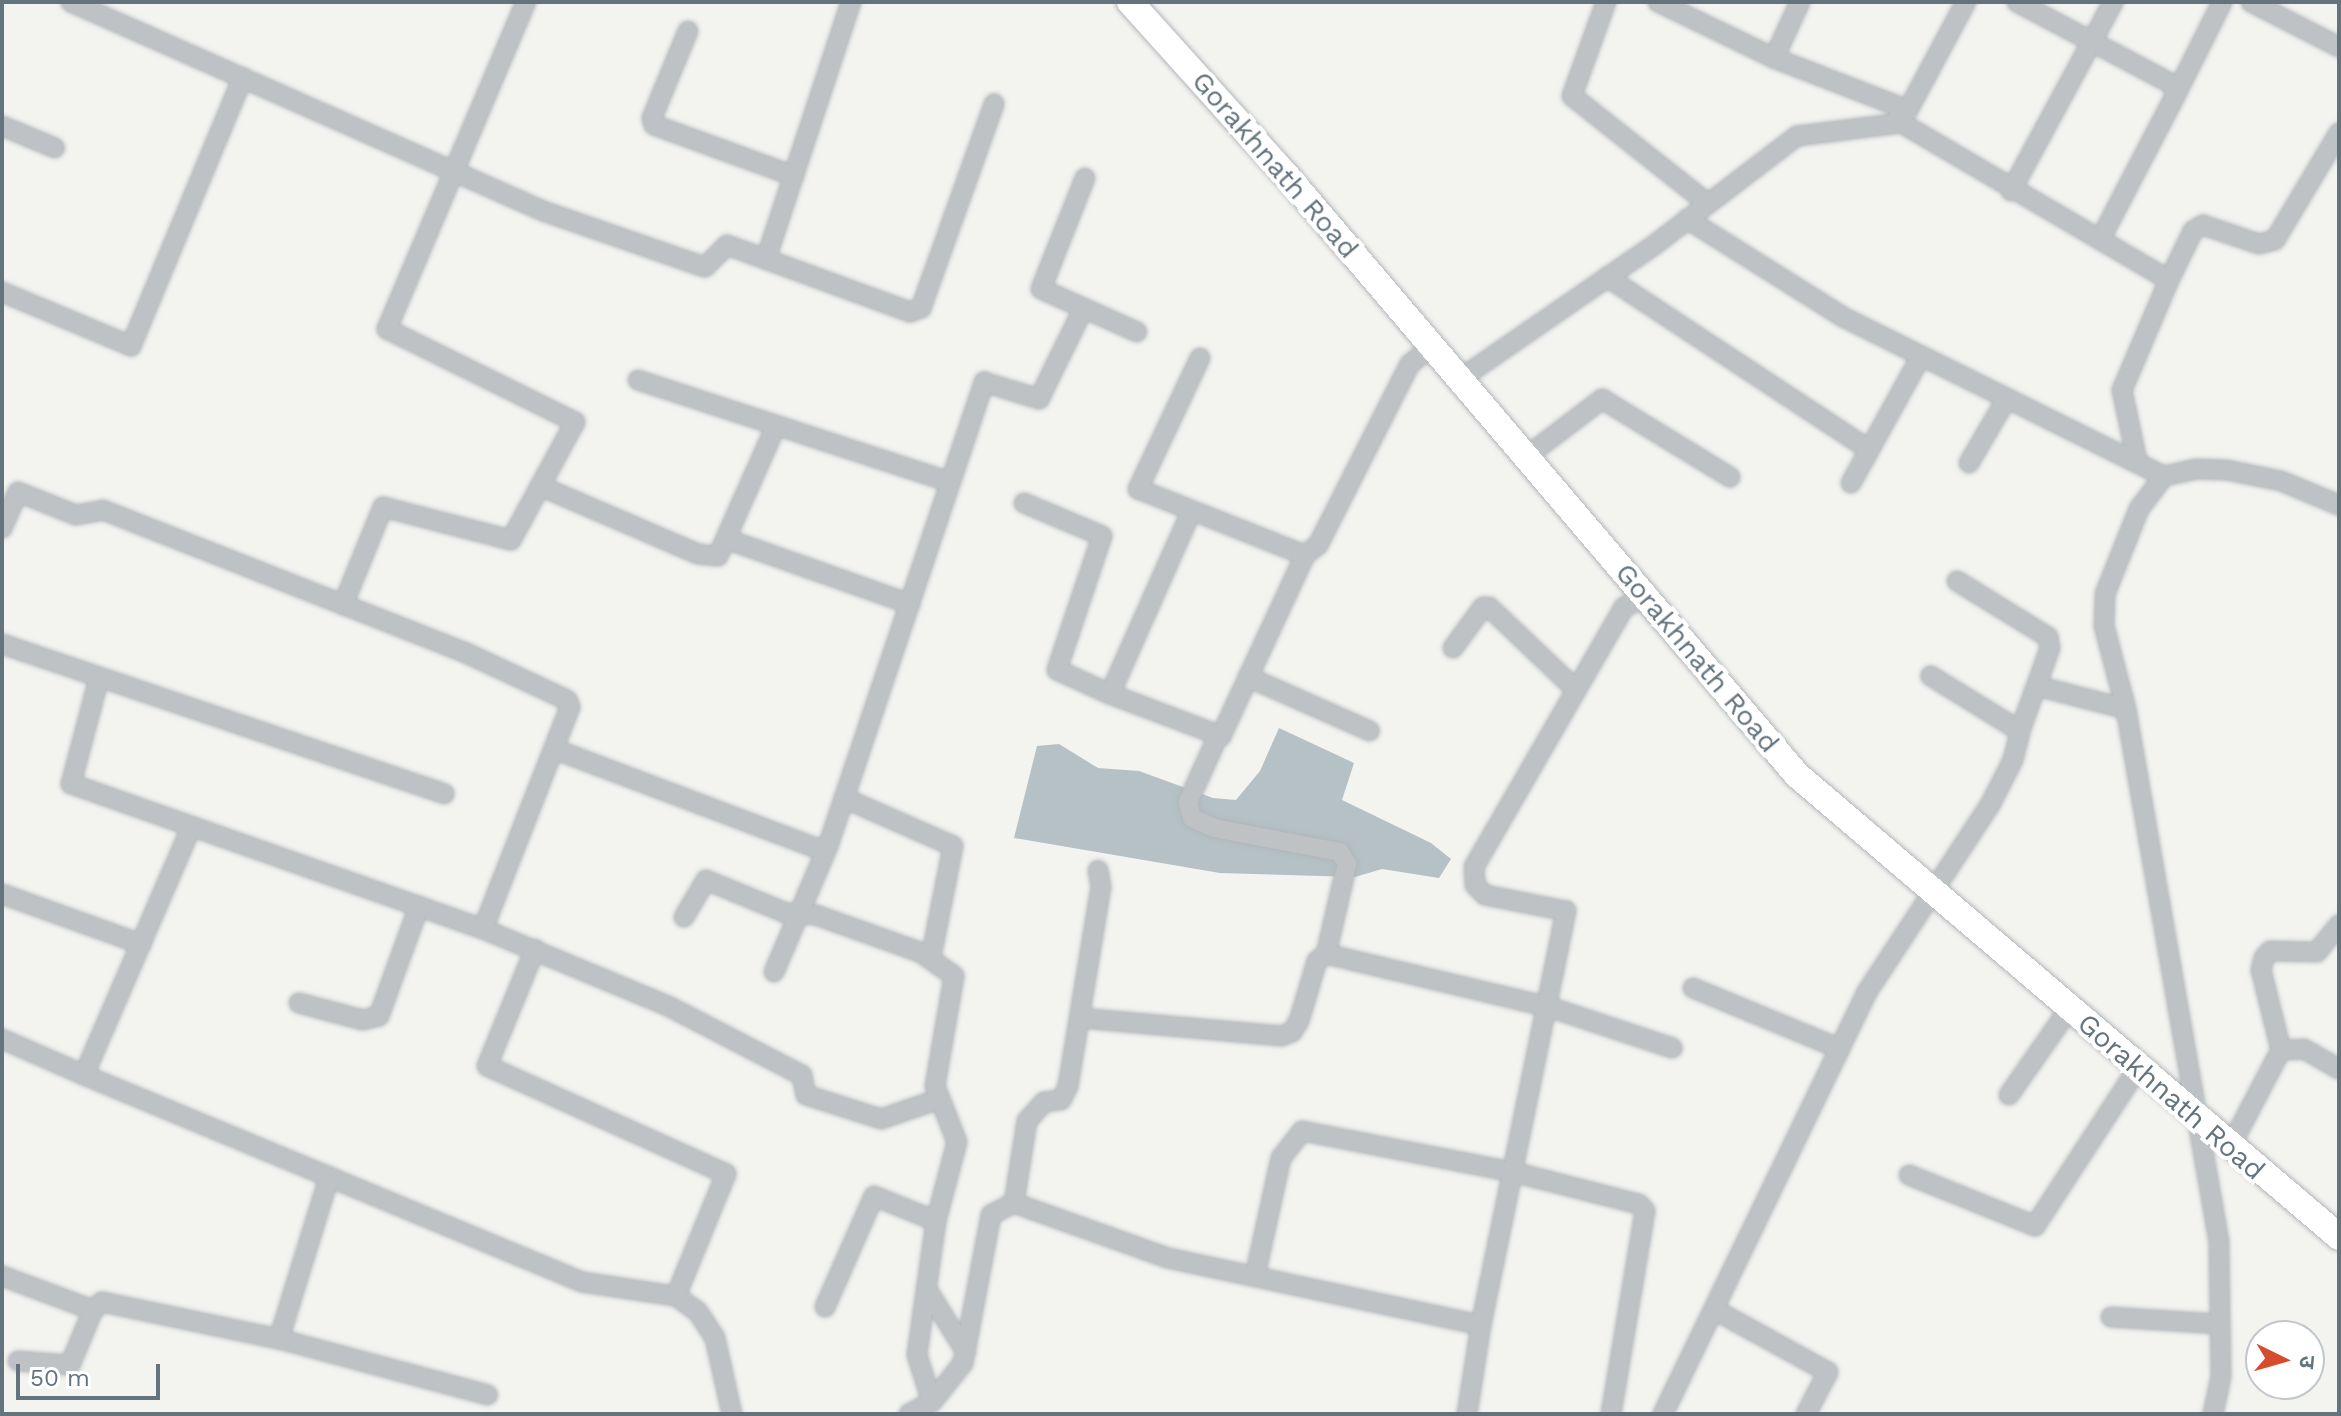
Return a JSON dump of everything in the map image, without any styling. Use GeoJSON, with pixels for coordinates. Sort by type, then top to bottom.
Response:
{"type":"FeatureCollection","features":[{"type":"Feature","properties":{"kind":"main road","name":"Gorakhnath Road"},"geometry":{"type":"LineString","coordinates":[[1130,2],[1432,346],[1797,775],[2339,1237]]}},
{"type":"Feature","properties":{"kind":"street"},"geometry":{"type":"LineString","coordinates":[[71,2],[543,211],[705,267],[724,245],[918,312],[994,104]]}},
{"type":"Feature","properties":{"kind":"street"},"geometry":{"type":"LineString","coordinates":[[343,605],[383,507],[509,542],[576,419],[387,329],[451,170],[526,2]]}},
{"type":"Feature","properties":{"kind":"street"},"geometry":{"type":"LineString","coordinates":[[766,259],[851,2]]}},
{"type":"Feature","properties":{"kind":"street"},"geometry":{"type":"LineString","coordinates":[[1606,2],[1573,86],[1576,103],[1707,203]]}},
{"type":"Feature","properties":{"kind":"street"},"geometry":{"type":"LineString","coordinates":[[1658,2],[1903,116],[2011,191],[2169,280]]}},
{"type":"Feature","properties":{"kind":"street"},"geometry":{"type":"LineString","coordinates":[[1774,58],[1800,2]]}},
{"type":"Feature","properties":{"kind":"street"},"geometry":{"type":"LineString","coordinates":[[1903,116],[1966,2]]}},
{"type":"Feature","properties":{"kind":"street"},"geometry":{"type":"LineString","coordinates":[[2017,2],[2166,77],[2175,96]]}},
{"type":"Feature","properties":{"kind":"street"},"geometry":{"type":"LineString","coordinates":[[2011,191],[2113,2]]}},
{"type":"Feature","properties":{"kind":"street"},"geometry":{"type":"LineString","coordinates":[[2100,240],[2222,2]]}},
{"type":"Feature","properties":{"kind":"street"},"geometry":{"type":"LineString","coordinates":[[2251,2],[2339,47]]}},
{"type":"Feature","properties":{"kind":"street"},"geometry":{"type":"LineString","coordinates":[[688,31],[652,118],[654,125],[794,176]]}},
{"type":"Feature","properties":{"kind":"street"},"geometry":{"type":"LineString","coordinates":[[2,292],[131,346],[243,77]]}},
{"type":"Feature","properties":{"kind":"street"},"geometry":{"type":"LineString","coordinates":[[1460,379],[1607,277],[1797,136],[1903,116]]}},
{"type":"Feature","properties":{"kind":"street"},"geometry":{"type":"LineString","coordinates":[[2,126],[55,148]]}},
{"type":"Feature","properties":{"kind":"street"},"geometry":{"type":"LineString","coordinates":[[2137,461],[2122,390],[2193,231],[2203,225],[2259,244],[2275,240],[2339,133]]}},
{"type":"Feature","properties":{"kind":"street"},"geometry":{"type":"LineString","coordinates":[[1085,178],[1041,287],[1137,332]]}},
{"type":"Feature","properties":{"kind":"street"},"geometry":{"type":"LineString","coordinates":[[1687,219],[1843,317],[2164,476]]}},
{"type":"Feature","properties":{"kind":"street"},"geometry":{"type":"LineString","coordinates":[[1607,277],[1869,450]]}},
{"type":"Feature","properties":{"kind":"street"},"geometry":{"type":"LineString","coordinates":[[774,972],[828,846],[984,382],[1039,399],[1083,309]]}},
{"type":"Feature","properties":{"kind":"street"},"geometry":{"type":"LineString","coordinates":[[1080,1018],[1281,1036],[1292,1032],[1299,1021],[1317,961],[1326,954],[1347,864],[1340,852],[1214,828],[1192,818],[1188,802],[1305,555],[1318,545],[1410,364],[1432,346]]}},
{"type":"Feature","properties":{"kind":"street"},"geometry":{"type":"LineString","coordinates":[[1851,483],[1921,356]]}},
{"type":"Feature","properties":{"kind":"street"},"geometry":{"type":"LineString","coordinates":[[1200,358],[1138,489],[1305,555]]}},
{"type":"Feature","properties":{"kind":"street"},"geometry":{"type":"LineString","coordinates":[[638,380],[775,428],[950,482]]}},
{"type":"Feature","properties":{"kind":"street"},"geometry":{"type":"LineString","coordinates":[[1969,463],[2007,398]]}},
{"type":"Feature","properties":{"kind":"street"},"geometry":{"type":"LineString","coordinates":[[1526,457],[1602,399],[1730,477]]}},
{"type":"Feature","properties":{"kind":"street"},"geometry":{"type":"LineString","coordinates":[[540,486],[698,554],[718,556],[729,540],[775,428]]}},
{"type":"Feature","properties":{"kind":"street"},"geometry":{"type":"LineString","coordinates":[[2213,1414],[2221,1376],[2219,1242],[2202,1123],[2126,709],[2104,626],[2105,594],[2139,509],[2164,476],[2196,469],[2227,470],[2281,481],[2339,505]]}},
{"type":"Feature","properties":{"kind":"street"},"geometry":{"type":"LineString","coordinates":[[2,528],[18,492],[76,515],[103,510],[464,652],[567,700],[570,707],[483,929]]}},
{"type":"Feature","properties":{"kind":"street"},"geometry":{"type":"LineString","coordinates":[[1024,503],[1102,536],[1057,670],[1218,736]]}},
{"type":"Feature","properties":{"kind":"street"},"geometry":{"type":"LineString","coordinates":[[1110,694],[1191,512]]}},
{"type":"Feature","properties":{"kind":"street"},"geometry":{"type":"LineString","coordinates":[[729,540],[910,604]]}},
{"type":"Feature","properties":{"kind":"street"},"geometry":{"type":"LineString","coordinates":[[1663,1414],[1867,992],[1991,803],[2013,760],[2020,731],[2050,648],[2043,631],[1957,581]]}},
{"type":"Feature","properties":{"kind":"street"},"geometry":{"type":"LineString","coordinates":[[1467,1414],[1481,1325],[1549,1007],[1565,909],[1485,895],[1475,885],[1474,867],[1624,607],[1645,597]]}},
{"type":"Feature","properties":{"kind":"street"},"geometry":{"type":"LineString","coordinates":[[1453,648],[1483,607],[1489,607],[1575,689]]}},
{"type":"Feature","properties":{"kind":"street"},"geometry":{"type":"LineString","coordinates":[[2,644],[444,794]]}},
{"type":"Feature","properties":{"kind":"street"},"geometry":{"type":"LineString","coordinates":[[1931,676],[2020,731]]}},
{"type":"Feature","properties":{"kind":"street"},"geometry":{"type":"LineString","coordinates":[[1248,677],[1370,731]]}},
{"type":"Feature","properties":{"kind":"street"},"geometry":{"type":"LineString","coordinates":[[99,678],[71,784],[535,949],[670,1007],[803,1076],[806,1095],[881,1119],[939,1099]]}},
{"type":"Feature","properties":{"kind":"street"},"geometry":{"type":"LineString","coordinates":[[2037,686],[2126,709]]}},
{"type":"Feature","properties":{"kind":"street"},"geometry":{"type":"LineString","coordinates":[[554,749],[818,849],[828,846]]}},
{"type":"Feature","properties":{"kind":"street"},"geometry":{"type":"LineString","coordinates":[[844,798],[953,846],[931,957]]}},
{"type":"Feature","properties":{"kind":"street"},"geometry":{"type":"LineString","coordinates":[[84,1075],[192,826]]}},
{"type":"Feature","properties":{"kind":"street"},"geometry":{"type":"LineString","coordinates":[[1014,1203],[1027,1121],[1044,1102],[1061,1100],[1080,1018],[1101,887],[1098,870]]}},
{"type":"Feature","properties":{"kind":"street"},"geometry":{"type":"LineString","coordinates":[[684,917],[706,880],[800,915],[816,915],[931,957],[952,972],[955,982],[935,1086],[958,1135],[936,1221],[926,1288],[917,1355],[918,1410]]}},
{"type":"Feature","properties":{"kind":"street"},"geometry":{"type":"LineString","coordinates":[[2,894],[141,944]]}},
{"type":"Feature","properties":{"kind":"street"},"geometry":{"type":"LineString","coordinates":[[299,1003],[363,1020],[379,1016],[419,906]]}},
{"type":"Feature","properties":{"kind":"street"},"geometry":{"type":"LineString","coordinates":[[2230,1147],[2281,1050],[2261,970],[2264,958],[2270,951],[2317,952],[2339,925]]}},
{"type":"Feature","properties":{"kind":"street"},"geometry":{"type":"LineString","coordinates":[[535,949],[487,1066],[726,1174],[676,1296]]}},
{"type":"Feature","properties":{"kind":"street"},"geometry":{"type":"LineString","coordinates":[[1326,954],[1549,1007],[1672,1048]]}},
{"type":"Feature","properties":{"kind":"street"},"geometry":{"type":"LineString","coordinates":[[1693,988],[1840,1049]]}},
{"type":"Feature","properties":{"kind":"street"},"geometry":{"type":"LineString","coordinates":[[2009,1095],[2069,1009]]}},
{"type":"Feature","properties":{"kind":"street"},"geometry":{"type":"LineString","coordinates":[[2,1039],[582,1282],[676,1296],[698,1312],[715,1338],[732,1414]]}},
{"type":"Feature","properties":{"kind":"street"},"geometry":{"type":"LineString","coordinates":[[2281,1050],[2304,1049],[2339,1069]]}},
{"type":"Feature","properties":{"kind":"street"},"geometry":{"type":"LineString","coordinates":[[1909,1175],[2035,1226],[2138,1068]]}},
{"type":"Feature","properties":{"kind":"street"},"geometry":{"type":"LineString","coordinates":[[1255,1276],[1281,1158],[1302,1131],[1513,1172],[1639,1204],[1645,1211],[1611,1414]]}},
{"type":"Feature","properties":{"kind":"street"},"geometry":{"type":"LineString","coordinates":[[279,1339],[329,1177]]}},
{"type":"Feature","properties":{"kind":"street"},"geometry":{"type":"LineString","coordinates":[[825,1307],[874,1196],[936,1221]]}},
{"type":"Feature","properties":{"kind":"street"},"geometry":{"type":"LineString","coordinates":[[918,1410],[966,1352],[991,1215],[1014,1203],[1168,1258],[1481,1325]]}},
{"type":"Feature","properties":{"kind":"street"},"geometry":{"type":"LineString","coordinates":[[2,1276],[93,1310]]}},
{"type":"Feature","properties":{"kind":"street"},"geometry":{"type":"LineString","coordinates":[[926,1288],[966,1352]]}},
{"type":"Feature","properties":{"kind":"street"},"geometry":{"type":"LineString","coordinates":[[18,1361],[70,1365],[93,1310],[102,1302],[279,1339],[488,1395]]}},
{"type":"Feature","properties":{"kind":"street"},"geometry":{"type":"LineString","coordinates":[[1715,1310],[1828,1372],[1806,1414]]}},
{"type":"Feature","properties":{"kind":"street"},"geometry":{"type":"LineString","coordinates":[[2111,1317],[2220,1324]]}},
{"type":"Feature","properties":{"kind":"shaded area"},"geometry":{"type":"Polygon","coordinates":[[[1279,728],[1354,763],[1342,800],[1431,843],[1451,859],[1439,878],[1382,869],[1355,877],[1220,873],[1014,838],[1037,746],[1059,744],[1098,768],[1139,771],[1213,798],[1236,800],[1260,771],[1279,728]]]}}]}
